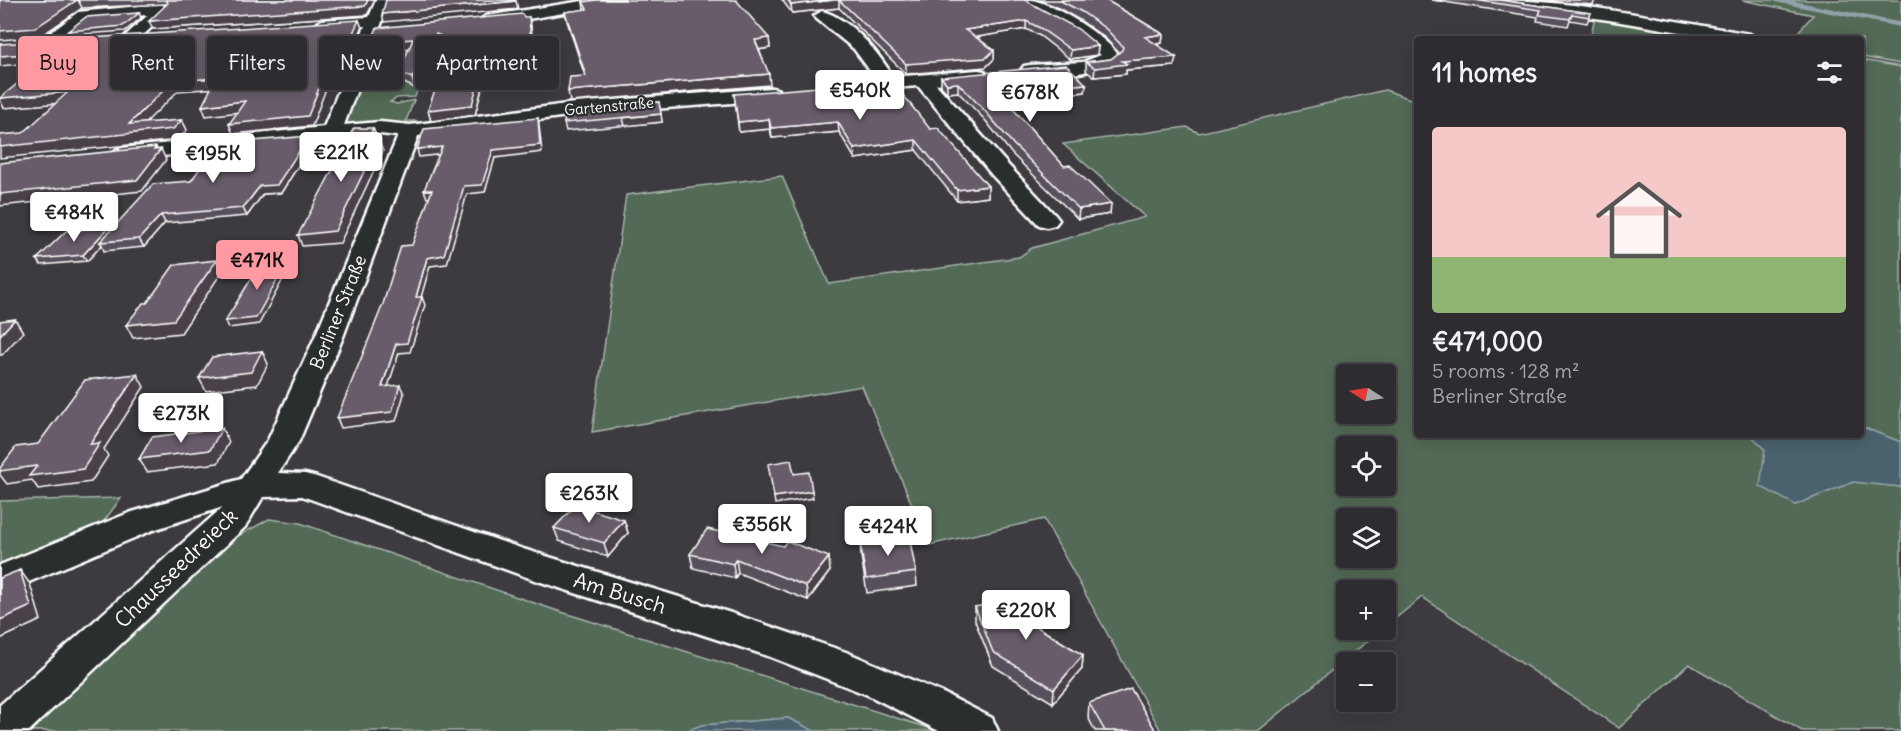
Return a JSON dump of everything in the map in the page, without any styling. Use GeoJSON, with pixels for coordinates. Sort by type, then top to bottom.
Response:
{"type":"FeatureCollection","features":[{"type":"Feature","properties":{"kind":"street"},"geometry":{"type":"LineString","coordinates":[[332,132],[383,0]]}},
{"type":"Feature","properties":{"kind":"street"},"geometry":{"type":"LineString","coordinates":[[467,22],[531,15],[616,0]]}},
{"type":"Feature","properties":{"kind":"street"},"geometry":{"type":"LineString","coordinates":[[843,88],[1089,65],[1104,62],[1111,57],[1105,46],[1082,31],[1020,0]]}},
{"type":"Feature","properties":{"kind":"street"},"geometry":{"type":"LineString","coordinates":[[1498,0],[1731,36]]}},
{"type":"Feature","properties":{"kind":"street"},"geometry":{"type":"LineString","coordinates":[[55,36],[83,15],[161,9],[127,38],[156,35]]}},
{"type":"Feature","properties":{"kind":"street"},"geometry":{"type":"LineString","coordinates":[[822,16],[835,23],[870,56],[888,84]]}},
{"type":"Feature","properties":{"kind":"street"},"geometry":{"type":"LineString","coordinates":[[305,25],[372,26],[392,29]]}},
{"type":"Feature","properties":{"kind":"street"},"geometry":{"type":"LineString","coordinates":[[924,81],[1000,170],[1047,220]]}},
{"type":"Feature","properties":{"kind":"street","name":"Gartenstraße"},"geometry":{"type":"LineString","coordinates":[[106,155],[380,128],[410,130],[576,109],[788,92]]}},
{"type":"Feature","properties":{"kind":"street","name":"Berliner Straße"},"geometry":{"type":"LineString","coordinates":[[255,488],[283,441],[326,343],[410,130]]}},
{"type":"Feature","properties":{"kind":"street","name":"Am Busch"},"geometry":{"type":"LineString","coordinates":[[255,488],[281,483],[305,485],[579,581],[654,602],[798,652],[888,687],[977,731]]}},
{"type":"Feature","properties":{"kind":"street","name":"Chausseedreieck"},"geometry":{"type":"LineString","coordinates":[[0,580],[154,515],[193,502],[255,488]]}},
{"type":"Feature","properties":{"kind":"street","name":"Chausseedreieck"},"geometry":{"type":"LineString","coordinates":[[0,731],[233,518],[255,488]]}},
{"type":"Feature","properties":{"kind":"green space"},"geometry":{"type":"Polygon","coordinates":[[[1742,0],[1901,0],[1901,64],[1864,57],[1864,36],[1795,36],[1813,15],[1742,0]]]}},
{"type":"Feature","properties":{"kind":"green space"},"geometry":{"type":"Polygon","coordinates":[[[1595,16],[1720,36],[1590,36],[1595,16]]]}},
{"type":"Feature","properties":{"kind":"green space"},"geometry":{"type":"Polygon","coordinates":[[[1864,60],[1901,67],[1901,442],[1864,428],[1864,60]]]}},
{"type":"Feature","properties":{"kind":"green space"},"geometry":{"type":"Polygon","coordinates":[[[415,78],[415,90],[417,90],[415,97],[397,98],[390,102],[397,104],[414,100],[406,121],[417,121],[415,127],[342,125],[355,90],[403,90],[403,79],[415,78]]]}},
{"type":"Feature","properties":{"kind":"green space"},"geometry":{"type":"Polygon","coordinates":[[[1385,90],[1414,100],[1414,438],[1754,438],[1765,450],[1795,505],[1853,482],[1901,487],[1901,731],[1802,731],[1689,664],[1619,728],[1422,597],[1396,618],[1396,580],[1336,580],[1336,640],[1369,640],[1354,652],[1336,652],[1336,667],[1258,731],[1161,731],[1044,519],[929,545],[862,386],[592,432],[626,195],[782,176],[829,284],[1019,257],[1032,248],[1145,217],[1063,144],[1187,127],[1199,133],[1385,90]]]}},
{"type":"Feature","properties":{"kind":"green space"},"geometry":{"type":"Polygon","coordinates":[[[121,498],[102,524],[0,565],[0,501],[121,498]]]}},
{"type":"Feature","properties":{"kind":"green space"},"geometry":{"type":"Polygon","coordinates":[[[269,519],[300,523],[555,610],[938,731],[814,731],[788,718],[702,725],[686,731],[25,731],[238,536],[269,519]]]}},
{"type":"Feature","properties":{"kind":"water"},"geometry":{"type":"Polygon","coordinates":[[[1864,428],[1901,442],[1901,487],[1853,482],[1795,505],[1760,486],[1765,450],[1754,438],[1864,438],[1864,428]]]}},
{"type":"Feature","properties":{"kind":"water"},"geometry":{"type":"Polygon","coordinates":[[[788,718],[814,731],[686,731],[702,725],[788,718]]]}},
{"type":"Feature","properties":{"kind":"building"},"geometry":{"type":"Polygon","coordinates":[[[0,0],[77,0],[35,28],[0,31],[0,0]]]}},
{"type":"Feature","properties":{"kind":"building"},"geometry":{"type":"Polygon","coordinates":[[[166,0],[368,0],[365,6],[149,21],[168,3],[166,0]]]}},
{"type":"Feature","properties":{"kind":"building"},"geometry":{"type":"Polygon","coordinates":[[[386,0],[515,0],[516,1],[382,14],[386,0]]]}},
{"type":"Feature","properties":{"kind":"building"},"geometry":{"type":"Polygon","coordinates":[[[596,0],[736,0],[769,38],[755,40],[769,74],[568,91],[570,77],[586,76],[565,12],[587,9],[583,2],[596,0]]]}},
{"type":"Feature","properties":{"kind":"building"},"geometry":{"type":"Polygon","coordinates":[[[788,0],[834,0],[791,5],[788,0]]]}},
{"type":"Feature","properties":{"kind":"building"},"geometry":{"type":"Polygon","coordinates":[[[839,0],[1025,0],[1078,29],[1098,46],[1071,50],[1026,21],[965,30],[994,50],[986,58],[906,64],[839,0]]]}},
{"type":"Feature","properties":{"kind":"building"},"geometry":{"type":"Polygon","coordinates":[[[1059,0],[1106,0],[1163,34],[1145,37],[1176,57],[1122,61],[1127,64],[1095,68],[1086,62],[1111,59],[1123,47],[1106,29],[1082,12],[1059,0]]]}},
{"type":"Feature","properties":{"kind":"building"},"geometry":{"type":"Polygon","coordinates":[[[1474,0],[1500,0],[1591,13],[1589,17],[1572,14],[1570,19],[1539,15],[1541,10],[1474,0]]]}},
{"type":"Feature","properties":{"kind":"building"},"geometry":{"type":"Polygon","coordinates":[[[139,13],[123,26],[68,31],[86,17],[139,13]]]}},
{"type":"Feature","properties":{"kind":"building"},"geometry":{"type":"Polygon","coordinates":[[[522,14],[524,17],[529,17],[531,36],[441,36],[436,34],[435,36],[415,36],[415,72],[412,78],[403,74],[403,63],[413,39],[403,40],[403,36],[374,36],[377,28],[522,14]]]}},
{"type":"Feature","properties":{"kind":"building"},"geometry":{"type":"Polygon","coordinates":[[[359,20],[352,36],[319,36],[319,88],[308,116],[229,124],[245,101],[202,106],[210,90],[307,90],[307,36],[207,36],[207,79],[195,79],[195,36],[120,36],[359,20]]]}},
{"type":"Feature","properties":{"kind":"building"},"geometry":{"type":"Polygon","coordinates":[[[98,37],[110,37],[110,90],[164,90],[129,124],[182,120],[173,129],[0,147],[0,135],[23,133],[68,92],[0,98],[18,83],[18,90],[98,90],[98,37]]]}},
{"type":"Feature","properties":{"kind":"building"},"geometry":{"type":"Polygon","coordinates":[[[18,43],[18,54],[0,56],[0,44],[18,43]]]}},
{"type":"Feature","properties":{"kind":"building"},"geometry":{"type":"Polygon","coordinates":[[[1066,65],[1086,84],[998,92],[1064,166],[1070,165],[1111,204],[1079,209],[1013,144],[958,83],[947,84],[941,77],[1066,65]]]}},
{"type":"Feature","properties":{"kind":"building"},"geometry":{"type":"Polygon","coordinates":[[[892,81],[930,129],[938,128],[988,186],[957,190],[916,140],[854,149],[838,122],[771,128],[769,119],[738,122],[734,94],[892,81]]]}},
{"type":"Feature","properties":{"kind":"building"},"geometry":{"type":"Polygon","coordinates":[[[435,90],[476,90],[472,105],[428,110],[435,90]]]}},
{"type":"Feature","properties":{"kind":"building"},"geometry":{"type":"Polygon","coordinates":[[[659,102],[661,114],[564,123],[566,111],[659,102]]]}},
{"type":"Feature","properties":{"kind":"building"},"geometry":{"type":"Polygon","coordinates":[[[538,118],[540,145],[493,150],[482,185],[464,186],[444,255],[427,258],[416,297],[422,297],[407,343],[396,344],[382,387],[400,385],[392,412],[337,418],[383,304],[401,246],[412,245],[432,190],[424,190],[442,147],[417,149],[424,129],[538,118]]]}},
{"type":"Feature","properties":{"kind":"building"},"geometry":{"type":"Polygon","coordinates":[[[354,128],[373,128],[367,142],[379,141],[335,231],[298,235],[333,169],[331,169],[354,128]]]}},
{"type":"Feature","properties":{"kind":"building"},"geometry":{"type":"Polygon","coordinates":[[[309,136],[277,185],[260,186],[243,208],[161,215],[139,239],[100,242],[153,184],[191,181],[217,144],[309,136]]]}},
{"type":"Feature","properties":{"kind":"building"},"geometry":{"type":"Polygon","coordinates":[[[156,147],[154,150],[161,149],[137,180],[0,194],[0,163],[156,147]]]}},
{"type":"Feature","properties":{"kind":"building"},"geometry":{"type":"Polygon","coordinates":[[[109,227],[83,255],[37,259],[66,231],[109,227]]]}},
{"type":"Feature","properties":{"kind":"building"},"geometry":{"type":"Polygon","coordinates":[[[217,260],[174,320],[126,325],[143,303],[147,303],[174,265],[217,260]]]}},
{"type":"Feature","properties":{"kind":"building"},"geometry":{"type":"Polygon","coordinates":[[[288,260],[256,318],[225,321],[261,263],[288,260]]]}},
{"type":"Feature","properties":{"kind":"building"},"geometry":{"type":"Polygon","coordinates":[[[15,319],[0,335],[0,321],[15,319]]]}},
{"type":"Feature","properties":{"kind":"building"},"geometry":{"type":"Polygon","coordinates":[[[262,351],[251,372],[199,378],[212,357],[262,351]]]}},
{"type":"Feature","properties":{"kind":"building"},"geometry":{"type":"Polygon","coordinates":[[[137,374],[90,444],[100,443],[83,469],[29,476],[37,466],[0,471],[16,447],[38,444],[85,380],[137,374]]]}},
{"type":"Feature","properties":{"kind":"building"},"geometry":{"type":"Polygon","coordinates":[[[222,428],[210,450],[139,459],[152,437],[222,428]]]}},
{"type":"Feature","properties":{"kind":"building"},"geometry":{"type":"Polygon","coordinates":[[[791,460],[794,474],[809,472],[812,491],[774,497],[768,464],[791,460]]]}},
{"type":"Feature","properties":{"kind":"building"},"geometry":{"type":"Polygon","coordinates":[[[576,505],[624,520],[604,543],[554,528],[576,505]]]}},
{"type":"Feature","properties":{"kind":"building"},"geometry":{"type":"Polygon","coordinates":[[[707,529],[783,546],[787,541],[829,557],[806,586],[736,559],[733,564],[690,554],[707,529]]]}},
{"type":"Feature","properties":{"kind":"building"},"geometry":{"type":"Polygon","coordinates":[[[909,536],[916,572],[866,579],[860,542],[909,536]]]}},
{"type":"Feature","properties":{"kind":"building"},"geometry":{"type":"Polygon","coordinates":[[[20,570],[31,606],[0,620],[0,578],[20,570]]]}},
{"type":"Feature","properties":{"kind":"building"},"geometry":{"type":"Polygon","coordinates":[[[1023,596],[1037,627],[1083,655],[1054,689],[993,652],[975,607],[1023,596]]]}},
{"type":"Feature","properties":{"kind":"building"},"geometry":{"type":"Polygon","coordinates":[[[1131,689],[1156,731],[1105,731],[1089,703],[1131,689]]]}},
{"type":"Feature","properties":{"kind":"waterway"},"geometry":{"type":"LineString","coordinates":[[1777,0],[1901,25]]}}]}
